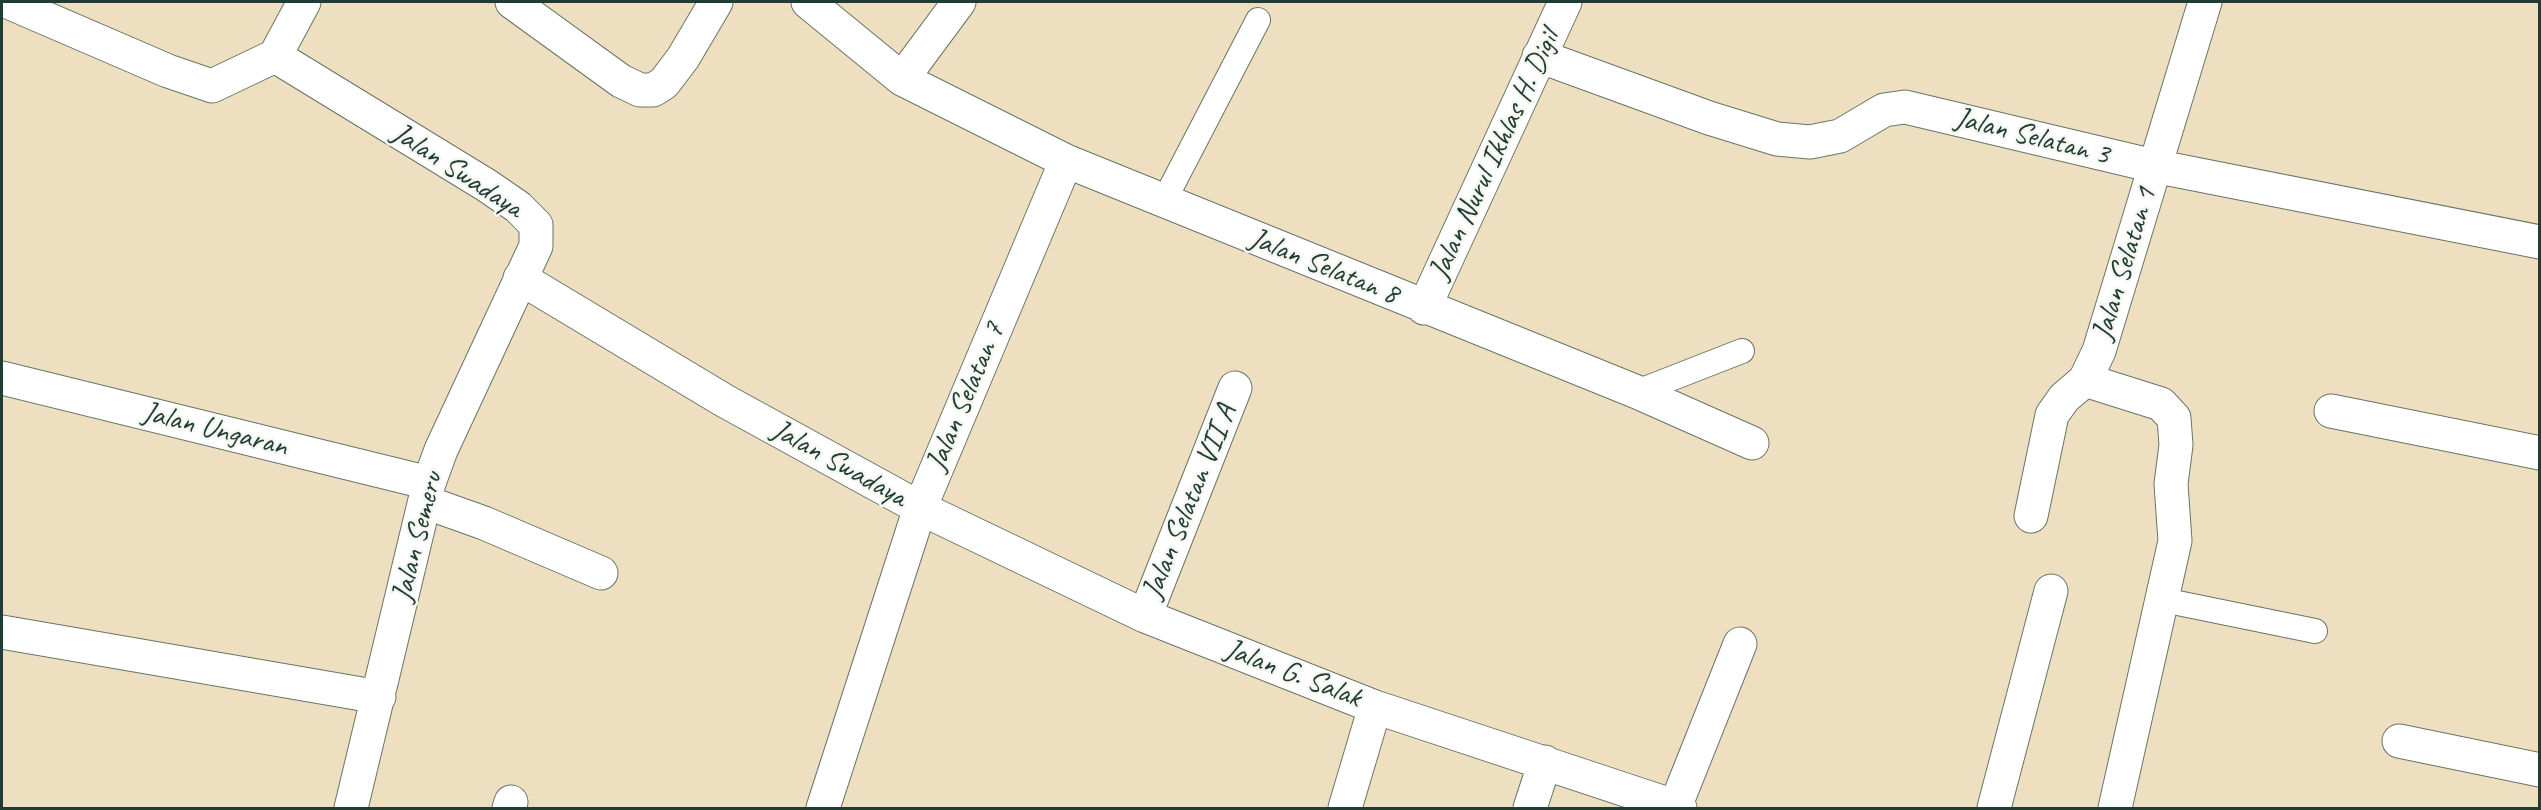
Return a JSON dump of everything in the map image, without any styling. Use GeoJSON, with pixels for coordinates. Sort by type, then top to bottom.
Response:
{"type":"FeatureCollection","features":[{"type":"Feature","properties":{"kind":"street"},"geometry":{"type":"LineString","coordinates":[[9,2],[168,71],[212,86],[275,56],[304,2]]}},
{"type":"Feature","properties":{"kind":"street"},"geometry":{"type":"LineString","coordinates":[[512,2],[621,81],[640,90],[653,90],[664,83],[683,58],[716,2]]}},
{"type":"Feature","properties":{"kind":"street","name":"Jalan Selatan 8"},"geometry":{"type":"LineString","coordinates":[[808,2],[902,79],[1066,161],[1637,392],[1752,443]]}},
{"type":"Feature","properties":{"kind":"street"},"geometry":{"type":"LineString","coordinates":[[902,79],[959,2]]}},
{"type":"Feature","properties":{"kind":"street","name":"Jalan Nurul Ikhlas H. Digil"},"geometry":{"type":"LineString","coordinates":[[1425,308],[1565,2]]}},
{"type":"Feature","properties":{"kind":"street","name":"Jalan Selatan 1"},"geometry":{"type":"LineString","coordinates":[[2031,516],[2052,415],[2064,398],[2085,381],[2099,351],[2205,2]]}},
{"type":"Feature","properties":{"kind":"street","name":"Jalan Swadaya"},"geometry":{"type":"LineString","coordinates":[[275,56],[518,207],[536,225],[536,246],[520,278],[725,401],[920,508]]}},
{"type":"Feature","properties":{"kind":"street","name":"Jalan Selatan 3"},"geometry":{"type":"LineString","coordinates":[[1539,56],[1709,118],[1777,139],[1810,142],[1840,136],[1884,110],[1905,107],[2154,166],[2540,242]]}},
{"type":"Feature","properties":{"kind":"street","name":"Jalan Selatan 7"},"geometry":{"type":"LineString","coordinates":[[823,808],[920,508],[1066,161]]}},
{"type":"Feature","properties":{"kind":"street","name":"Jalan Semeru"},"geometry":{"type":"LineString","coordinates":[[351,808],[427,493],[441,450],[520,278]]}},
{"type":"Feature","properties":{"kind":"street","name":"Jalan Ungaran"},"geometry":{"type":"LineString","coordinates":[[2,378],[427,493],[484,523],[601,573]]}},
{"type":"Feature","properties":{"kind":"street"},"geometry":{"type":"LineString","coordinates":[[2085,381],[2161,404],[2174,418],[2176,446],[2171,484],[2175,511],[2175,541],[2115,808]]}},
{"type":"Feature","properties":{"kind":"street","name":"Jalan Selatan VII A"},"geometry":{"type":"LineString","coordinates":[[1144,616],[1235,388]]}},
{"type":"Feature","properties":{"kind":"street"},"geometry":{"type":"LineString","coordinates":[[2331,411],[2540,453]]}},
{"type":"Feature","properties":{"kind":"street","name":"Jalan G. Salak"},"geometry":{"type":"LineString","coordinates":[[920,508],[1144,616],[1375,707],[1678,808]]}},
{"type":"Feature","properties":{"kind":"street"},"geometry":{"type":"LineString","coordinates":[[1994,808],[2051,591]]}},
{"type":"Feature","properties":{"kind":"street"},"geometry":{"type":"LineString","coordinates":[[2,632],[379,697]]}},
{"type":"Feature","properties":{"kind":"street"},"geometry":{"type":"LineString","coordinates":[[1678,808],[1740,644]]}},
{"type":"Feature","properties":{"kind":"street"},"geometry":{"type":"LineString","coordinates":[[1345,808],[1375,707]]}},
{"type":"Feature","properties":{"kind":"street"},"geometry":{"type":"LineString","coordinates":[[2399,741],[2540,770]]}},
{"type":"Feature","properties":{"kind":"street"},"geometry":{"type":"LineString","coordinates":[[1530,808],[1545,762]]}},
{"type":"Feature","properties":{"kind":"lane"},"geometry":{"type":"LineString","coordinates":[[1164,201],[1258,20]]}},
{"type":"Feature","properties":{"kind":"lane"},"geometry":{"type":"LineString","coordinates":[[1637,392],[1742,351]]}},
{"type":"Feature","properties":{"kind":"lane"},"geometry":{"type":"LineString","coordinates":[[2163,600],[2315,631]]}}]}
